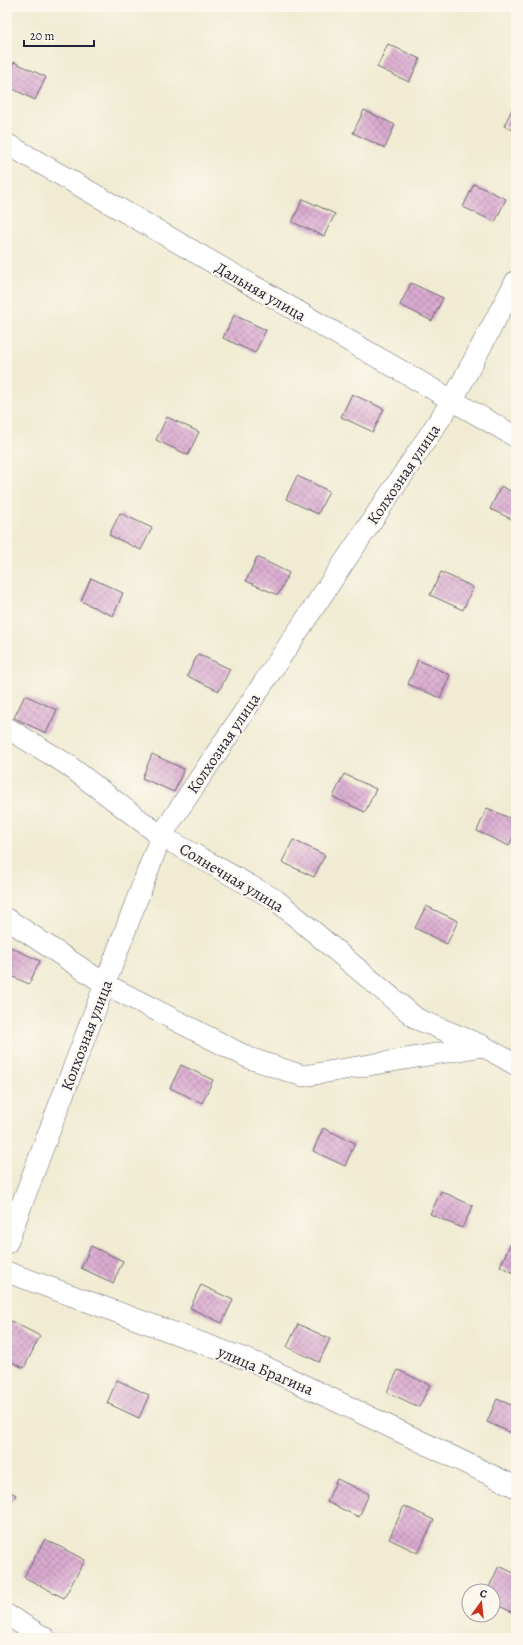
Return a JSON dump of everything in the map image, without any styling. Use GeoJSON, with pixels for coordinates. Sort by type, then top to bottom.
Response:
{"type":"FeatureCollection","features":[{"type":"Feature","properties":{"kind":"street","name":"Дальняя улица"},"geometry":{"type":"LineString","coordinates":[[7,144],[516,437]]}},
{"type":"Feature","properties":{"kind":"street","name":"Колхозная улица"},"geometry":{"type":"LineString","coordinates":[[7,1244],[161,836],[452,400],[516,281]]}},
{"type":"Feature","properties":{"kind":"street","name":"Солнечная улица"},"geometry":{"type":"LineString","coordinates":[[7,728],[65,763],[161,836],[276,900],[417,1019],[483,1046],[516,1064]]}},
{"type":"Feature","properties":{"kind":"street"},"geometry":{"type":"LineString","coordinates":[[7,919],[105,984],[249,1058],[303,1076],[483,1046]]}},
{"type":"Feature","properties":{"kind":"street","name":"улица Брагина"},"geometry":{"type":"LineString","coordinates":[[7,1272],[259,1364],[516,1487]]}},
{"type":"Feature","properties":{"kind":"street"},"geometry":{"type":"LineString","coordinates":[[7,1615],[45,1638]]}},
{"type":"Feature","properties":{"kind":"green space"},"geometry":{"type":"Polygon","coordinates":[[[63,1634],[80,1638],[24,1638],[63,1634]]]}},
{"type":"Feature","properties":{"kind":"building"},"geometry":{"type":"Polygon","coordinates":[[[388,44],[420,59],[409,82],[377,67],[388,44]]]}},
{"type":"Feature","properties":{"kind":"building"},"geometry":{"type":"Polygon","coordinates":[[[14,62],[46,77],[35,100],[7,86],[7,77],[14,62]]]}},
{"type":"Feature","properties":{"kind":"building"},"geometry":{"type":"Polygon","coordinates":[[[516,103],[516,131],[504,126],[516,103]]]}},
{"type":"Feature","properties":{"kind":"building"},"geometry":{"type":"Polygon","coordinates":[[[364,110],[395,125],[385,148],[353,133],[364,110]]]}},
{"type":"Feature","properties":{"kind":"building"},"geometry":{"type":"Polygon","coordinates":[[[474,184],[506,199],[495,222],[463,207],[474,184]]]}},
{"type":"Feature","properties":{"kind":"building"},"geometry":{"type":"Polygon","coordinates":[[[303,199],[335,214],[324,236],[292,222],[303,199]]]}},
{"type":"Feature","properties":{"kind":"building"},"geometry":{"type":"Polygon","coordinates":[[[411,283],[443,298],[432,321],[400,305],[411,283]]]}},
{"type":"Feature","properties":{"kind":"building"},"geometry":{"type":"Polygon","coordinates":[[[234,315],[266,330],[255,353],[223,338],[234,315]]]}},
{"type":"Feature","properties":{"kind":"building"},"geometry":{"type":"Polygon","coordinates":[[[352,394],[384,409],[373,432],[341,417],[352,394]]]}},
{"type":"Feature","properties":{"kind":"building"},"geometry":{"type":"Polygon","coordinates":[[[167,417],[199,432],[188,455],[156,440],[167,417]]]}},
{"type":"Feature","properties":{"kind":"building"},"geometry":{"type":"Polygon","coordinates":[[[297,476],[329,491],[318,514],[286,499],[297,476]]]}},
{"type":"Feature","properties":{"kind":"building"},"geometry":{"type":"Polygon","coordinates":[[[501,486],[516,494],[516,521],[490,509],[501,486]]]}},
{"type":"Feature","properties":{"kind":"building"},"geometry":{"type":"Polygon","coordinates":[[[120,513],[152,528],[141,550],[109,535],[120,513]]]}},
{"type":"Feature","properties":{"kind":"building"},"geometry":{"type":"Polygon","coordinates":[[[257,557],[289,573],[278,595],[246,581],[257,557]]]}},
{"type":"Feature","properties":{"kind":"building"},"geometry":{"type":"Polygon","coordinates":[[[441,572],[473,587],[463,610],[430,595],[441,572]]]}},
{"type":"Feature","properties":{"kind":"building"},"geometry":{"type":"Polygon","coordinates":[[[91,578],[123,593],[113,616],[81,601],[91,578]]]}},
{"type":"Feature","properties":{"kind":"building"},"geometry":{"type":"Polygon","coordinates":[[[198,654],[230,669],[219,691],[187,676],[198,654]]]}},
{"type":"Feature","properties":{"kind":"building"},"geometry":{"type":"Polygon","coordinates":[[[418,660],[450,675],[440,698],[408,684],[418,660]]]}},
{"type":"Feature","properties":{"kind":"building"},"geometry":{"type":"Polygon","coordinates":[[[25,695],[57,710],[46,733],[14,718],[25,695]]]}},
{"type":"Feature","properties":{"kind":"building"},"geometry":{"type":"Polygon","coordinates":[[[152,754],[184,769],[174,792],[142,778],[152,754]]]}},
{"type":"Feature","properties":{"kind":"building"},"geometry":{"type":"Polygon","coordinates":[[[344,774],[376,789],[365,812],[333,797],[344,774]]]}},
{"type":"Feature","properties":{"kind":"building"},"geometry":{"type":"Polygon","coordinates":[[[487,808],[516,821],[516,830],[509,846],[477,831],[487,808]]]}},
{"type":"Feature","properties":{"kind":"building"},"geometry":{"type":"Polygon","coordinates":[[[293,840],[325,855],[314,877],[282,862],[293,840]]]}},
{"type":"Feature","properties":{"kind":"building"},"geometry":{"type":"Polygon","coordinates":[[[426,906],[458,921],[447,944],[415,928],[426,906]]]}},
{"type":"Feature","properties":{"kind":"building"},"geometry":{"type":"Polygon","coordinates":[[[8,946],[40,961],[29,984],[7,974],[8,946]]]}},
{"type":"Feature","properties":{"kind":"building"},"geometry":{"type":"Polygon","coordinates":[[[181,1065],[213,1080],[202,1103],[170,1088],[181,1065]]]}},
{"type":"Feature","properties":{"kind":"building"},"geometry":{"type":"Polygon","coordinates":[[[323,1128],[355,1143],[345,1166],[313,1151],[323,1128]]]}},
{"type":"Feature","properties":{"kind":"building"},"geometry":{"type":"Polygon","coordinates":[[[441,1191],[473,1206],[462,1228],[430,1214],[441,1191]]]}},
{"type":"Feature","properties":{"kind":"building"},"geometry":{"type":"Polygon","coordinates":[[[511,1243],[516,1245],[516,1274],[500,1266],[511,1243]]]}},
{"type":"Feature","properties":{"kind":"building"},"geometry":{"type":"Polygon","coordinates":[[[91,1246],[123,1261],[113,1283],[81,1268],[91,1246]]]}},
{"type":"Feature","properties":{"kind":"building"},"geometry":{"type":"Polygon","coordinates":[[[201,1285],[233,1300],[222,1323],[190,1308],[201,1285]]]}},
{"type":"Feature","properties":{"kind":"building"},"geometry":{"type":"Polygon","coordinates":[[[7,1319],[40,1336],[24,1368],[7,1360],[7,1319]]]}},
{"type":"Feature","properties":{"kind":"building"},"geometry":{"type":"Polygon","coordinates":[[[298,1324],[330,1339],[319,1362],[287,1347],[298,1324]]]}},
{"type":"Feature","properties":{"kind":"building"},"geometry":{"type":"Polygon","coordinates":[[[398,1370],[430,1385],[419,1407],[387,1392],[398,1370]]]}},
{"type":"Feature","properties":{"kind":"building"},"geometry":{"type":"Polygon","coordinates":[[[117,1380],[149,1395],[139,1418],[107,1403],[117,1380]]]}},
{"type":"Feature","properties":{"kind":"building"},"geometry":{"type":"Polygon","coordinates":[[[497,1399],[516,1407],[516,1435],[487,1422],[497,1399]]]}},
{"type":"Feature","properties":{"kind":"building"},"geometry":{"type":"Polygon","coordinates":[[[337,1479],[369,1494],[359,1517],[327,1502],[337,1479]]]}},
{"type":"Feature","properties":{"kind":"building"},"geometry":{"type":"Polygon","coordinates":[[[7,1490],[16,1495],[7,1508],[7,1490]]]}},
{"type":"Feature","properties":{"kind":"building"},"geometry":{"type":"Polygon","coordinates":[[[404,1506],[434,1520],[418,1553],[389,1539],[404,1506]]]}},
{"type":"Feature","properties":{"kind":"building"},"geometry":{"type":"Polygon","coordinates":[[[45,1539],[85,1560],[64,1598],[24,1577],[45,1539]]]}},
{"type":"Feature","properties":{"kind":"building"},"geometry":{"type":"Polygon","coordinates":[[[499,1566],[516,1574],[516,1614],[501,1607],[501,1583],[491,1583],[499,1566]]]}}]}
